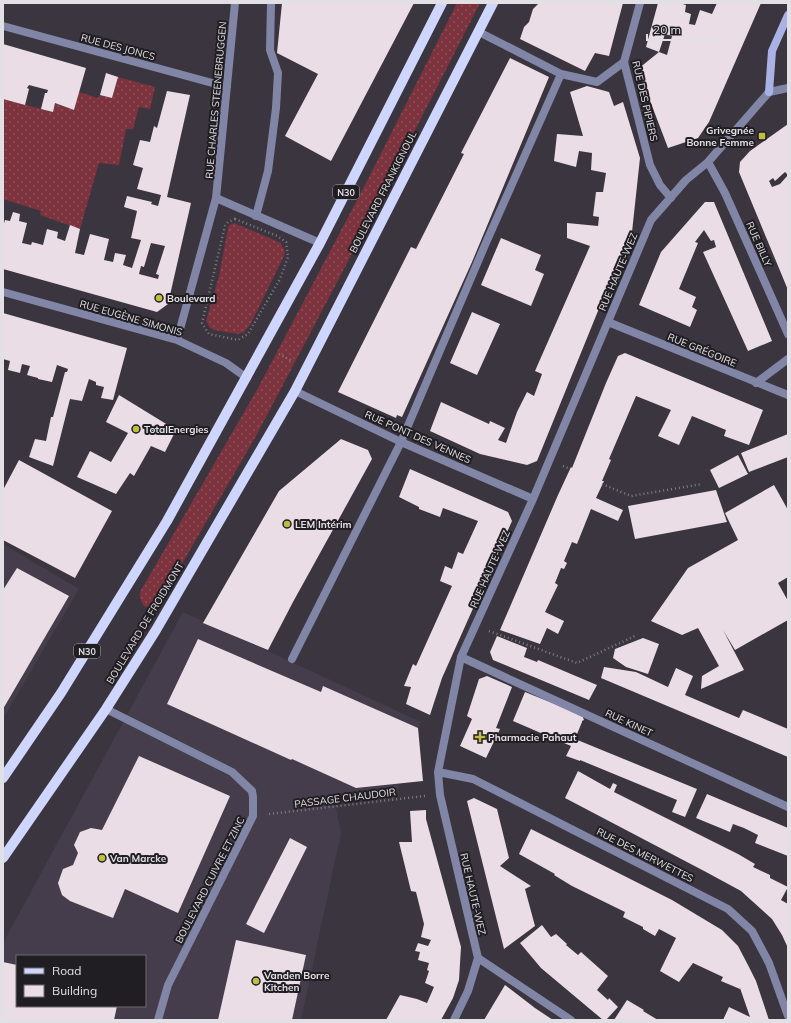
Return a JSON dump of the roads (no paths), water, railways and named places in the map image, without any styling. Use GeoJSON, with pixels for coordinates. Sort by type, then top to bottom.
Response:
{"type":"FeatureCollection","features":[{"type":"Feature","properties":{"kind":"main road","name":"N30"},"geometry":{"type":"LineString","coordinates":[[3,778],[59,697],[167,521],[320,244],[442,3]]}},
{"type":"Feature","properties":{"kind":"main road","name":"BOULEVARD FRANKIGNOUL"},"geometry":{"type":"LineString","coordinates":[[295,391],[493,3]]}},
{"type":"Feature","properties":{"kind":"main road","name":"BOULEVARD DE FROIDMONT"},"geometry":{"type":"LineString","coordinates":[[3,858],[106,709],[156,630],[295,391]]}},
{"type":"Feature","properties":{"kind":"street","name":"RUE CHARLES STEENEBRUGGEN"},"geometry":{"type":"LineString","coordinates":[[177,340],[216,198],[234,3]]}},
{"type":"Feature","properties":{"kind":"street"},"geometry":{"type":"LineString","coordinates":[[256,216],[268,171],[276,108],[278,73],[270,50],[271,3]]}},
{"type":"Feature","properties":{"kind":"street","name":"RUE DES PIPIERS"},"geometry":{"type":"LineString","coordinates":[[640,3],[624,62],[650,166],[660,185],[671,198]]}},
{"type":"Feature","properties":{"kind":"street"},"geometry":{"type":"LineString","coordinates":[[788,16],[772,51],[769,92],[788,88]]}},
{"type":"Feature","properties":{"kind":"street","name":"RUE DES JONCS"},"geometry":{"type":"LineString","coordinates":[[3,26],[227,87]]}},
{"type":"Feature","properties":{"kind":"street"},"geometry":{"type":"LineString","coordinates":[[479,32],[561,74],[597,82],[624,62]]}},
{"type":"Feature","properties":{"kind":"street"},"geometry":{"type":"LineString","coordinates":[[292,659],[401,442],[485,245],[561,74]]}},
{"type":"Feature","properties":{"kind":"street","name":"RUE HAUTE-WEZ"},"geometry":{"type":"LineString","coordinates":[[454,1020],[468,991],[478,958],[440,795],[438,772],[461,657],[533,499],[651,220],[686,180],[708,162],[769,92]]}},
{"type":"Feature","properties":{"kind":"street","name":"RUE BILLY"},"geometry":{"type":"LineString","coordinates":[[708,162],[725,193],[788,334]]}},
{"type":"Feature","properties":{"kind":"street"},"geometry":{"type":"LineString","coordinates":[[216,198],[320,244]]}},
{"type":"Feature","properties":{"kind":"street","name":"RUE EUGÈNE SIMONIS"},"geometry":{"type":"LineString","coordinates":[[3,292],[177,340],[226,363],[247,378]]}},
{"type":"Feature","properties":{"kind":"street","name":"RUE GRÉGOIRE"},"geometry":{"type":"LineString","coordinates":[[608,322],[788,395]]}},
{"type":"Feature","properties":{"kind":"street"},"geometry":{"type":"LineString","coordinates":[[756,383],[766,378],[788,359]]}},
{"type":"Feature","properties":{"kind":"street","name":"RUE PONT DES VENNES"},"geometry":{"type":"LineString","coordinates":[[295,391],[401,442],[533,499]]}},
{"type":"Feature","properties":{"kind":"street","name":"RUE KINET"},"geometry":{"type":"LineString","coordinates":[[461,657],[788,807]]}},
{"type":"Feature","properties":{"kind":"street","name":"BOULEVARD CUIVRE ET ZINC"},"geometry":{"type":"LineString","coordinates":[[106,709],[232,772],[252,791],[253,816],[168,985],[158,1020]]}},
{"type":"Feature","properties":{"kind":"street","name":"RUE DES MERWETTES"},"geometry":{"type":"LineString","coordinates":[[438,772],[473,779],[728,909],[752,931],[769,963],[788,1016]]}},
{"type":"Feature","properties":{"kind":"street"},"geometry":{"type":"LineString","coordinates":[[478,958],[571,1020]]}},
{"type":"Feature","properties":{"kind":"place","name":"Grivegnée Bonne Femme"},"geometry":{"type":"Point","coordinates":[762,136]}},
{"type":"Feature","properties":{"kind":"place","name":"Boulevard"},"geometry":{"type":"Point","coordinates":[159,298]}},
{"type":"Feature","properties":{"kind":"place","name":"TotalEnergies"},"geometry":{"type":"Point","coordinates":[136,429]}},
{"type":"Feature","properties":{"kind":"place","name":"LEM Intérim"},"geometry":{"type":"Point","coordinates":[287,524]}},
{"type":"Feature","properties":{"kind":"place","name":"Pharmacie Pahaut"},"geometry":{"type":"Point","coordinates":[480,737]}},
{"type":"Feature","properties":{"kind":"place","name":"Van Marcke"},"geometry":{"type":"Point","coordinates":[102,858]}},
{"type":"Feature","properties":{"kind":"place","name":"Vanden Borre Kitchen"},"geometry":{"type":"Point","coordinates":[256,981]}}]}
